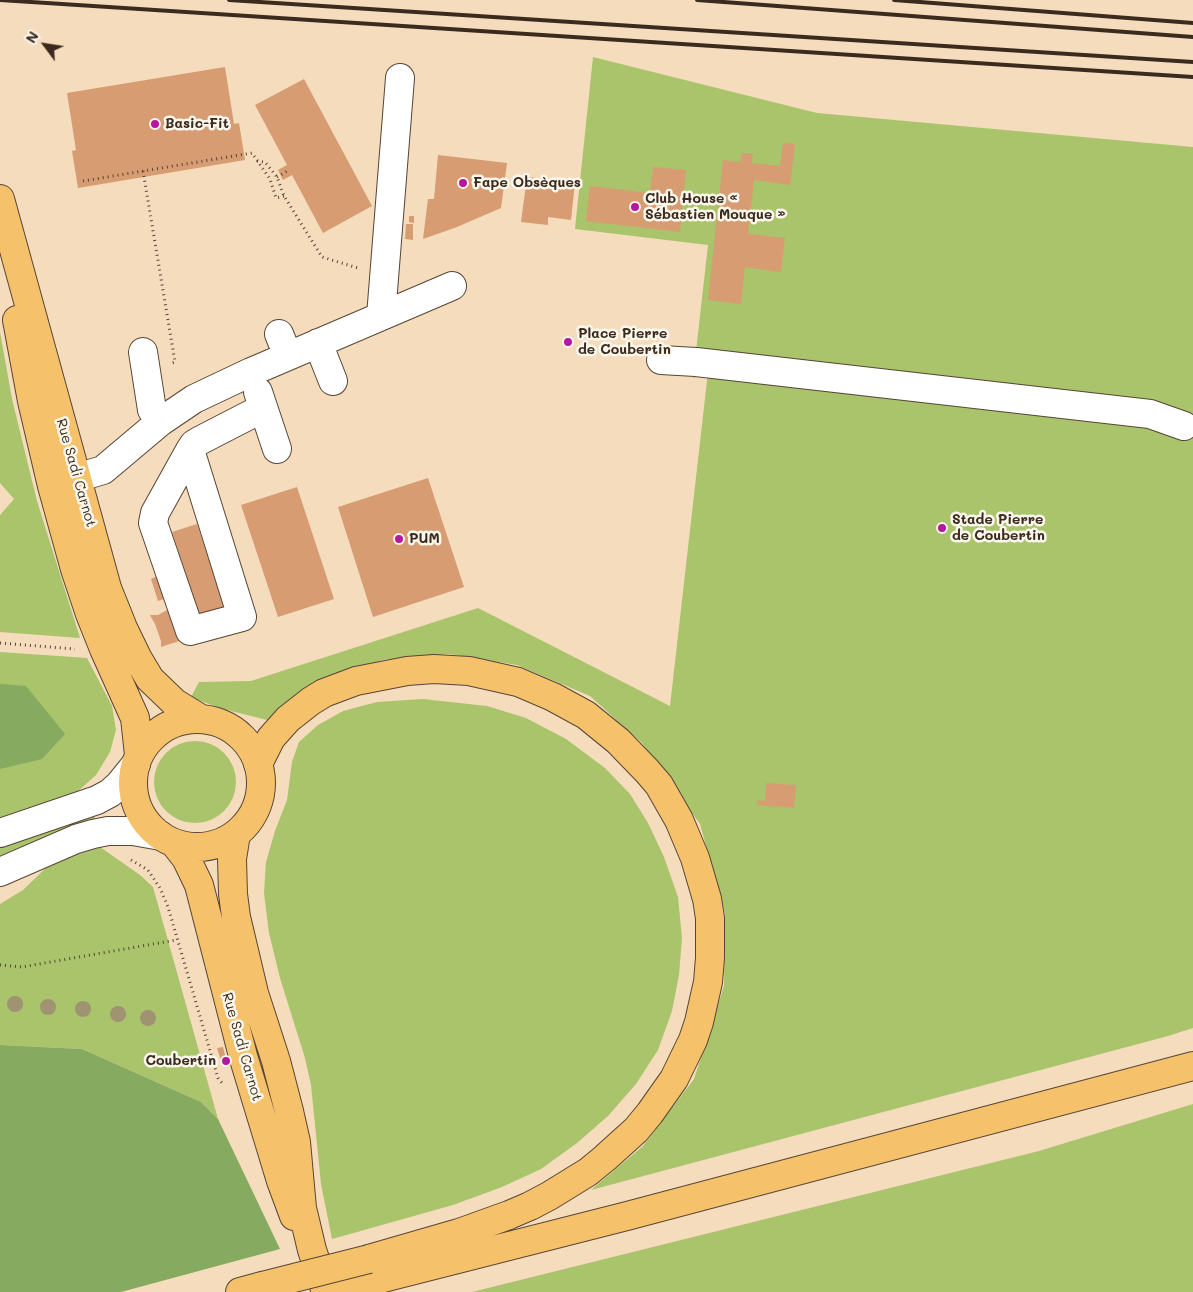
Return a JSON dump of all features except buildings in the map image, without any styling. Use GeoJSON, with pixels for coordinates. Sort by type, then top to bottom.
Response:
{"type":"FeatureCollection","features":[{"type":"Feature","properties":{"kind":"main road","name":"Rue Sadi Carnot"},"geometry":{"type":"LineString","coordinates":[[0,199],[64,482],[75,569],[90,614],[135,718],[137,759]]}},
{"type":"Feature","properties":{"kind":"main road","name":"Rue Sadi Carnot"},"geometry":{"type":"LineString","coordinates":[[0,212],[32,401],[64,482],[123,628],[138,659],[158,688],[175,703],[201,719]]}},
{"type":"Feature","properties":{"kind":"main road"},"geometry":{"type":"LineString","coordinates":[[258,764],[271,738],[297,711],[324,693],[356,681],[407,671],[434,669],[476,672],[518,682],[553,697],[586,715],[618,741],[659,785],[679,820],[695,858],[707,899],[710,918],[708,982],[699,1022],[674,1079],[636,1130],[588,1172],[530,1206],[372,1269],[327,1292]]}},
{"type":"Feature","properties":{"kind":"main road"},"geometry":{"type":"LineString","coordinates":[[201,719],[220,723],[236,733],[250,747],[258,764],[259,798],[253,814],[236,834],[222,842],[207,846],[191,847],[168,840],[147,824],[134,800],[132,782],[137,759],[150,740],[165,728],[182,721],[201,719]]}},
{"type":"Feature","properties":{"kind":"main road","name":"Rue Sadi Carnot"},"geometry":{"type":"LineString","coordinates":[[236,834],[232,859],[236,917],[254,993],[276,1061],[289,1111],[296,1142],[302,1208],[312,1250],[327,1292]]}},
{"type":"Feature","properties":{"kind":"main road","name":"Rue Sadi Carnot"},"geometry":{"type":"LineString","coordinates":[[168,840],[186,858],[199,885],[231,1014],[280,1181],[290,1208],[312,1250]]}},
{"type":"Feature","properties":{"kind":"main road"},"geometry":{"type":"LineString","coordinates":[[251,1289],[372,1269],[637,1214],[1193,1066]]}},
{"type":"Feature","properties":{"kind":"lane"},"geometry":{"type":"LineString","coordinates":[[381,316],[400,78]]}},
{"type":"Feature","properties":{"kind":"lane"},"geometry":{"type":"LineString","coordinates":[[64,482],[103,470],[160,422],[194,399],[251,372],[284,345],[318,343],[452,286]]}},
{"type":"Feature","properties":{"kind":"lane"},"geometry":{"type":"LineString","coordinates":[[318,343],[333,381]]}},
{"type":"Feature","properties":{"kind":"lane"},"geometry":{"type":"LineString","coordinates":[[143,352],[152,410],[160,422]]}},
{"type":"Feature","properties":{"kind":"lane"},"geometry":{"type":"LineString","coordinates":[[661,360],[696,362],[1150,414],[1184,426]]}},
{"type":"Feature","properties":{"kind":"lane"},"geometry":{"type":"LineString","coordinates":[[251,372],[277,449]]}},
{"type":"Feature","properties":{"kind":"lane"},"geometry":{"type":"LineString","coordinates":[[190,450],[242,617],[190,631],[153,522],[154,513],[190,450],[194,444],[263,408]]}},
{"type":"Feature","properties":{"kind":"lane"},"geometry":{"type":"LineString","coordinates":[[0,833],[97,800],[110,793],[119,785],[137,759]]}},
{"type":"Feature","properties":{"kind":"lane"},"geometry":{"type":"LineString","coordinates":[[0,872],[92,834],[108,831],[133,832],[168,840]]}},
{"type":"Feature","properties":{"kind":"path"},"geometry":{"type":"LineString","coordinates":[[83,181],[252,153],[270,179],[276,198],[284,196]]}},
{"type":"Feature","properties":{"kind":"path"},"geometry":{"type":"LineString","coordinates":[[180,159],[181,165]]}},
{"type":"Feature","properties":{"kind":"path"},"geometry":{"type":"LineString","coordinates":[[257,161],[265,162],[278,177],[284,196],[322,258],[351,267],[384,272]]}},
{"type":"Feature","properties":{"kind":"path"},"geometry":{"type":"LineString","coordinates":[[278,177],[289,170]]}},
{"type":"Feature","properties":{"kind":"path"},"geometry":{"type":"LineString","coordinates":[[143,171],[175,362],[167,364]]}},
{"type":"Feature","properties":{"kind":"path"},"geometry":{"type":"LineString","coordinates":[[0,643],[82,649]]}},
{"type":"Feature","properties":{"kind":"path"},"geometry":{"type":"LineString","coordinates":[[0,965],[22,967],[176,940]]}},
{"type":"Feature","properties":{"kind":"green space","name":"Stade Pierre de Coubertin"},"geometry":{"type":"Polygon","coordinates":[[[593,57],[817,113],[1193,147],[1193,1028],[591,1190],[643,1146],[694,1079],[724,986],[725,913],[700,824],[642,743],[590,696],[517,665],[449,654],[382,660],[314,686],[267,720],[219,708],[191,697],[199,682],[251,681],[478,608],[670,706],[708,372],[693,378],[708,245],[575,229],[593,57]]]}},
{"type":"Feature","properties":{"kind":"green space"},"geometry":{"type":"Polygon","coordinates":[[[0,332],[12,399],[37,501],[80,638],[0,632],[0,515],[14,499],[0,483],[0,332]]]}},
{"type":"Feature","properties":{"kind":"green space"},"geometry":{"type":"Polygon","coordinates":[[[0,652],[87,658],[112,706],[116,730],[110,752],[96,775],[76,793],[0,818],[0,652]]]}},
{"type":"Feature","properties":{"kind":"green space"},"geometry":{"type":"Polygon","coordinates":[[[0,684],[26,686],[65,734],[42,759],[0,769],[0,684]]]}},
{"type":"Feature","properties":{"kind":"green space"},"geometry":{"type":"Polygon","coordinates":[[[423,699],[487,706],[526,718],[566,739],[605,768],[630,794],[648,823],[664,857],[678,897],[682,938],[679,975],[672,1011],[658,1050],[636,1084],[608,1116],[577,1143],[541,1169],[502,1187],[453,1205],[332,1239],[321,1184],[311,1085],[269,933],[264,893],[266,862],[287,800],[292,762],[299,742],[318,725],[343,711],[377,702],[423,699]]]}},
{"type":"Feature","properties":{"kind":"green space"},"geometry":{"type":"Polygon","coordinates":[[[195,741],[211,745],[224,753],[232,766],[236,782],[232,798],[224,811],[211,819],[195,823],[179,819],[166,811],[158,798],[154,782],[158,766],[166,753],[179,745],[195,741]]]}},
{"type":"Feature","properties":{"kind":"green space"},"geometry":{"type":"Polygon","coordinates":[[[93,812],[96,821],[0,856],[0,846],[93,812]]]}},
{"type":"Feature","properties":{"kind":"green space"},"geometry":{"type":"Polygon","coordinates":[[[100,847],[140,875],[153,887],[218,1119],[201,1102],[82,1049],[0,1045],[0,904],[23,890],[51,863],[100,847]]]}},
{"type":"Feature","properties":{"kind":"green space"},"geometry":{"type":"Polygon","coordinates":[[[0,1045],[82,1049],[201,1102],[218,1119],[280,1249],[121,1292],[0,1292],[0,1045]]]}},
{"type":"Feature","properties":{"kind":"green space"},"geometry":{"type":"Polygon","coordinates":[[[1193,1104],[1193,1292],[472,1292],[1039,1151],[1193,1104]]]}},
{"type":"Feature","properties":{"kind":"railway"},"geometry":{"type":"LineString","coordinates":[[0,0],[1193,77]]}},
{"type":"Feature","properties":{"kind":"railway"},"geometry":{"type":"LineString","coordinates":[[229,0],[1193,62]]}},
{"type":"Feature","properties":{"kind":"railway"},"geometry":{"type":"LineString","coordinates":[[697,0],[1193,37]]}},
{"type":"Feature","properties":{"kind":"railway"},"geometry":{"type":"LineString","coordinates":[[894,0],[1193,23]]}},
{"type":"Feature","properties":{"kind":"place","name":"Basic-Fit"},"geometry":{"type":"Point","coordinates":[155,124]}},
{"type":"Feature","properties":{"kind":"place","name":"Fape Obsèques"},"geometry":{"type":"Point","coordinates":[463,183]}},
{"type":"Feature","properties":{"kind":"place","name":"Club House « Sébastien Mouque »"},"geometry":{"type":"Point","coordinates":[635,207]}},
{"type":"Feature","properties":{"kind":"place","name":"Place Pierre de Coubertin"},"geometry":{"type":"Point","coordinates":[568,342]}},
{"type":"Feature","properties":{"kind":"place","name":"Stade Pierre de Coubertin"},"geometry":{"type":"Point","coordinates":[942,528]}},
{"type":"Feature","properties":{"kind":"place","name":"PUM"},"geometry":{"type":"Point","coordinates":[399,539]}},
{"type":"Feature","properties":{"kind":"place","name":"Coubertin"},"geometry":{"type":"Point","coordinates":[226,1061]}}]}
